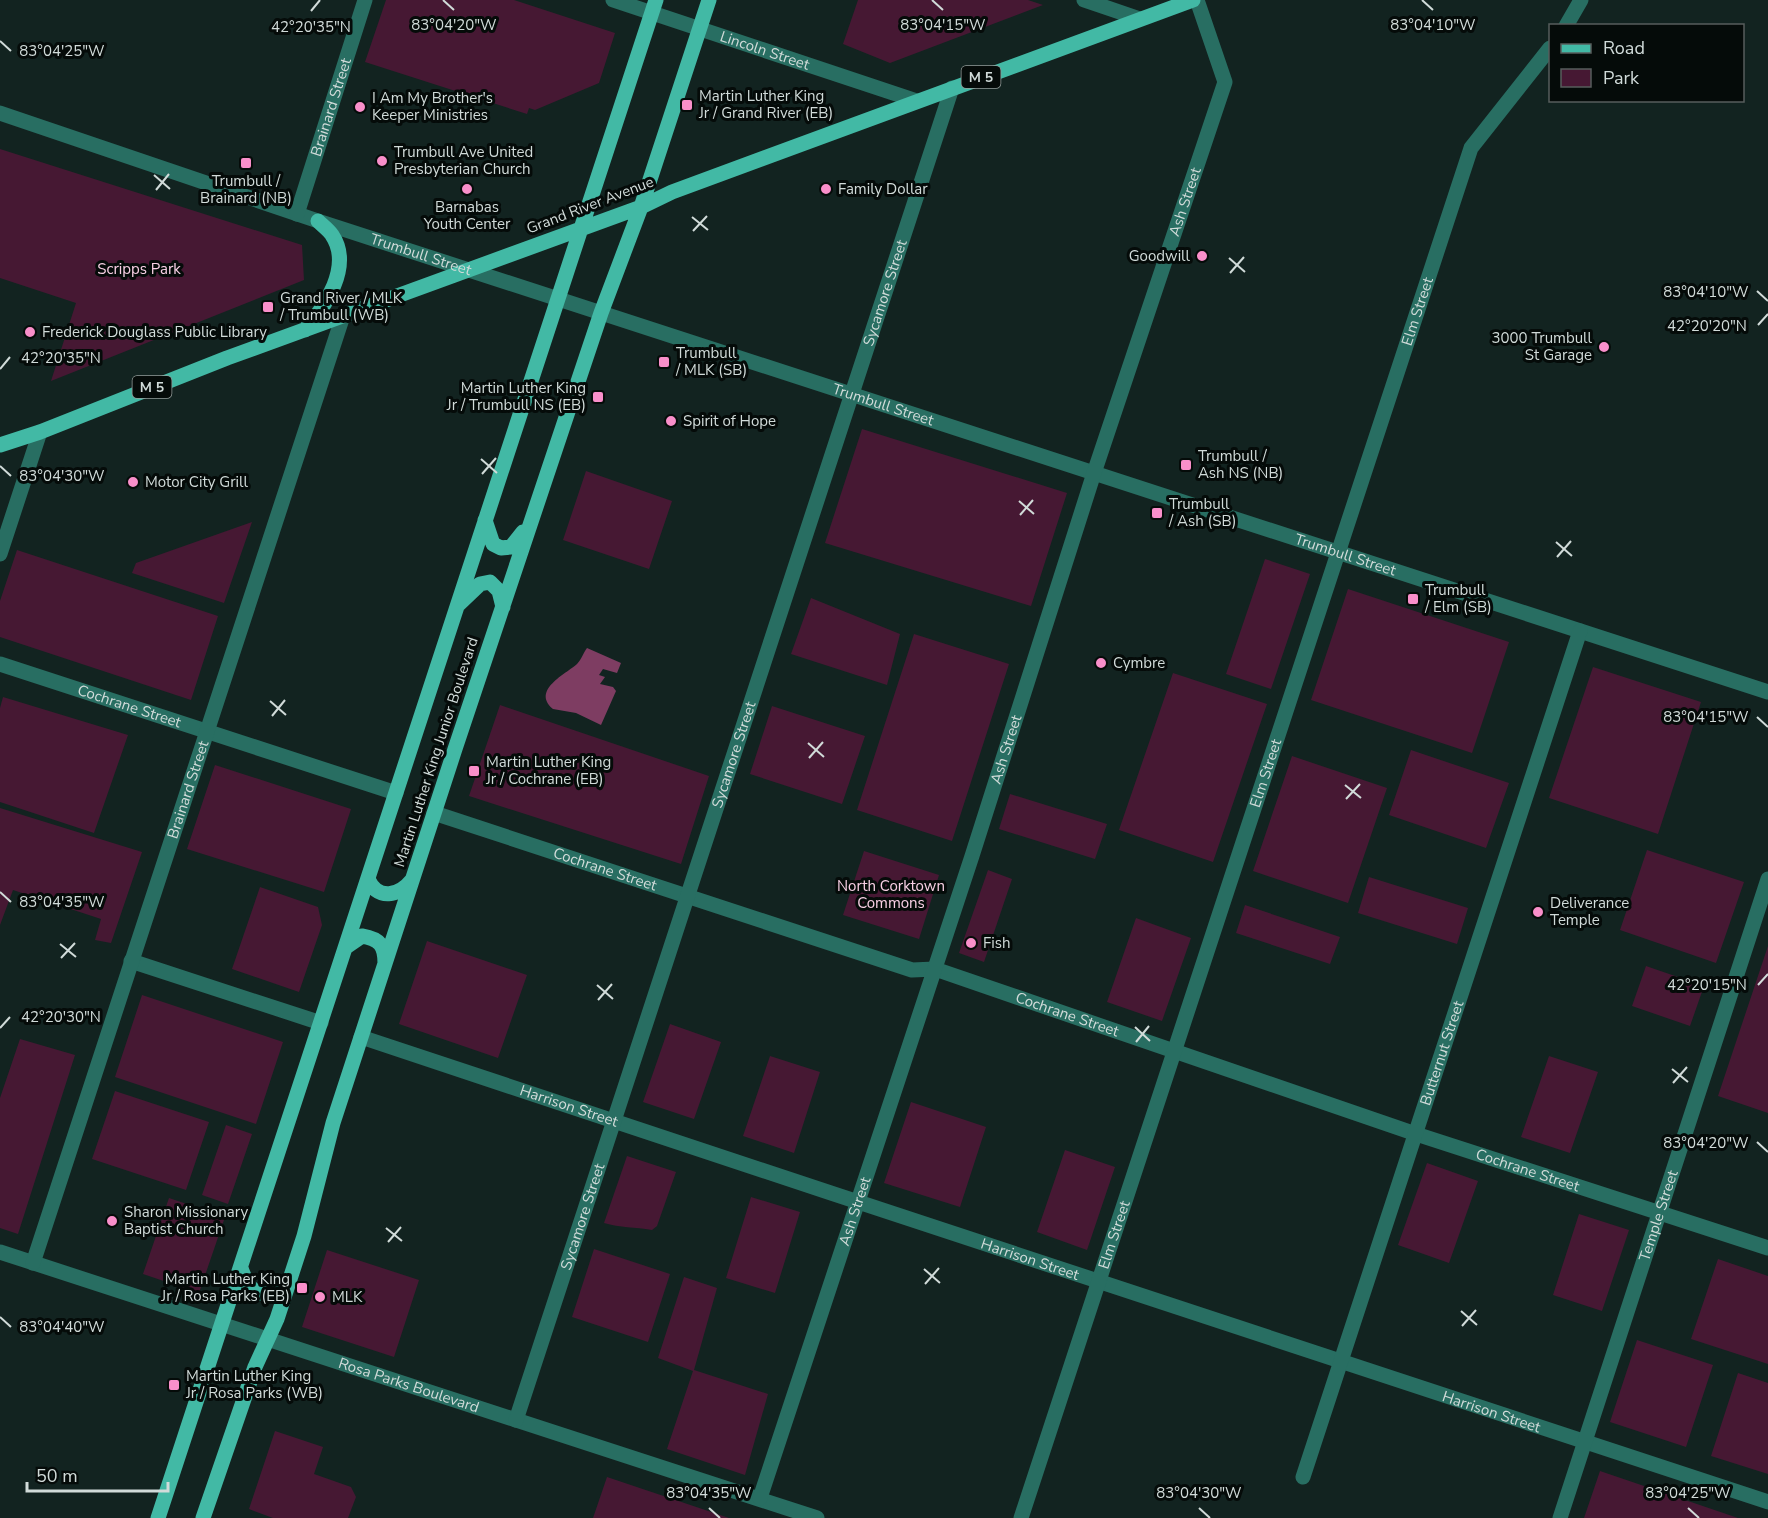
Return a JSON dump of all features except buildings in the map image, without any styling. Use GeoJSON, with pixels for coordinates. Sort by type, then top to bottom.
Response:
{"type":"FeatureCollection","features":[{"type":"Feature","properties":{"kind":"main road","name":"Martin Luther King Junior Boulevard"},"geometry":{"type":"LineString","coordinates":[[203,1518],[255,1367],[270,1340],[333,1123],[528,525],[601,313],[641,207],[709,0]]}},
{"type":"Feature","properties":{"kind":"main road","name":"Grand River Avenue"},"geometry":{"type":"LineString","coordinates":[[3,442],[40,432],[305,330],[641,207],[672,192],[771,158],[917,100],[1195,0]]}},
{"type":"Feature","properties":{"kind":"main road","name":"Martin Luther King Junior Boulevard"},"geometry":{"type":"LineString","coordinates":[[158,1518],[654,6]]}},
{"type":"Feature","properties":{"kind":"main road"},"geometry":{"type":"LineString","coordinates":[[305,330],[328,299],[335,284],[338,267],[339,252],[332,235],[318,221]]}},
{"type":"Feature","properties":{"kind":"main road"},"geometry":{"type":"LineString","coordinates":[[485,520],[493,544],[501,548],[510,547],[528,525]]}},
{"type":"Feature","properties":{"kind":"main road"},"geometry":{"type":"LineString","coordinates":[[458,605],[480,584],[490,582],[499,591],[503,607]]}},
{"type":"Feature","properties":{"kind":"main road"},"geometry":{"type":"LineString","coordinates":[[368,879],[373,888],[384,894],[395,894],[405,889],[413,879]]}},
{"type":"Feature","properties":{"kind":"main road"},"geometry":{"type":"LineString","coordinates":[[346,947],[362,936],[380,942],[385,949],[385,966]]}},
{"type":"Feature","properties":{"kind":"main road"},"geometry":{"type":"LineString","coordinates":[[241,1268],[249,1287],[259,1293],[273,1293],[289,1281]]}},
{"type":"Feature","properties":{"kind":"street","name":"Brainard Street"},"geometry":{"type":"LineString","coordinates":[[297,214],[365,0]]}},
{"type":"Feature","properties":{"kind":"street","name":"Lincoln Street"},"geometry":{"type":"LineString","coordinates":[[613,0],[654,6],[699,29],[917,100]]}},
{"type":"Feature","properties":{"kind":"street"},"geometry":{"type":"LineString","coordinates":[[1084,0],[1140,19]]}},
{"type":"Feature","properties":{"kind":"street","name":"Ash Street"},"geometry":{"type":"LineString","coordinates":[[760,1498],[1049,621],[1094,473],[1225,82],[1195,0]]}},
{"type":"Feature","properties":{"kind":"street"},"geometry":{"type":"LineString","coordinates":[[1567,24],[1581,0]]}},
{"type":"Feature","properties":{"kind":"street","name":"Elm Street"},"geometry":{"type":"LineString","coordinates":[[1021,1518],[1471,148],[1549,50]]}},
{"type":"Feature","properties":{"kind":"street","name":"Sycamore Street"},"geometry":{"type":"LineString","coordinates":[[516,1419],[952,88]]}},
{"type":"Feature","properties":{"kind":"street","name":"Trumbull Street"},"geometry":{"type":"LineString","coordinates":[[0,113],[318,221],[1768,692]]}},
{"type":"Feature","properties":{"kind":"street","name":"Brainard Street"},"geometry":{"type":"LineString","coordinates":[[33,1263],[343,316]]}},
{"type":"Feature","properties":{"kind":"street"},"geometry":{"type":"LineString","coordinates":[[0,554],[40,432]]}},
{"type":"Feature","properties":{"kind":"street","name":"Butternut Street"},"geometry":{"type":"LineString","coordinates":[[1303,1477],[1580,631]]}},
{"type":"Feature","properties":{"kind":"street","name":"Cochrane Street"},"geometry":{"type":"LineString","coordinates":[[0,664],[396,793]]}},
{"type":"Feature","properties":{"kind":"street","name":"Cochrane Street"},"geometry":{"type":"LineString","coordinates":[[434,813],[912,970],[935,969],[1416,1134],[1768,1248]]}},
{"type":"Feature","properties":{"kind":"street","name":"Temple Street"},"geometry":{"type":"LineString","coordinates":[[1560,1518],[1768,879]]}},
{"type":"Feature","properties":{"kind":"street"},"geometry":{"type":"LineString","coordinates":[[131,961],[321,1023]]}},
{"type":"Feature","properties":{"kind":"street","name":"Harrison Street"},"geometry":{"type":"LineString","coordinates":[[361,1038],[1100,1280],[1341,1364],[1768,1502]]}},
{"type":"Feature","properties":{"kind":"street","name":"Rosa Parks Boulevard"},"geometry":{"type":"LineString","coordinates":[[0,1252],[818,1518]]}},
{"type":"Feature","properties":{"kind":"green space"},"geometry":{"type":"Polygon","coordinates":[[[386,0],[514,0],[615,33],[599,83],[535,110],[529,108],[527,114],[365,62],[386,0]]]}},
{"type":"Feature","properties":{"kind":"green space"},"geometry":{"type":"Polygon","coordinates":[[[858,0],[1028,0],[1043,5],[890,63],[843,44],[858,0]]]}},
{"type":"Feature","properties":{"kind":"green space","name":"Scripps Park"},"geometry":{"type":"Polygon","coordinates":[[[0,149],[302,245],[304,280],[51,381],[76,303],[0,278],[0,149]]]}},
{"type":"Feature","properties":{"kind":"green space"},"geometry":{"type":"Polygon","coordinates":[[[862,429],[1067,493],[1031,606],[825,543],[862,429]]]}},
{"type":"Feature","properties":{"kind":"green space"},"geometry":{"type":"Polygon","coordinates":[[[586,471],[672,501],[649,569],[563,540],[586,471]]]}},
{"type":"Feature","properties":{"kind":"green space"},"geometry":{"type":"Polygon","coordinates":[[[252,522],[224,603],[132,573],[136,563],[252,522]]]}},
{"type":"Feature","properties":{"kind":"green space"},"geometry":{"type":"Polygon","coordinates":[[[17,550],[218,616],[191,700],[0,637],[0,601],[17,550]]]}},
{"type":"Feature","properties":{"kind":"green space"},"geometry":{"type":"Polygon","coordinates":[[[1265,559],[1310,574],[1271,689],[1226,674],[1265,559]]]}},
{"type":"Feature","properties":{"kind":"green space"},"geometry":{"type":"Polygon","coordinates":[[[1348,589],[1509,642],[1472,753],[1311,700],[1348,589]]]}},
{"type":"Feature","properties":{"kind":"green space"},"geometry":{"type":"Polygon","coordinates":[[[811,598],[900,634],[887,685],[791,654],[811,598]]]}},
{"type":"Feature","properties":{"kind":"green space"},"geometry":{"type":"Polygon","coordinates":[[[914,634],[1009,664],[952,841],[857,810],[914,634]]]}},
{"type":"Feature","properties":{"kind":"green space"},"geometry":{"type":"Polygon","coordinates":[[[1593,667],[1701,702],[1658,834],[1549,798],[1593,667]]]}},
{"type":"Feature","properties":{"kind":"green space"},"geometry":{"type":"Polygon","coordinates":[[[1173,673],[1267,704],[1213,862],[1119,830],[1173,673]]]}},
{"type":"Feature","properties":{"kind":"green space"},"geometry":{"type":"Polygon","coordinates":[[[3,697],[128,735],[94,833],[0,802],[0,708],[3,697]]]}},
{"type":"Feature","properties":{"kind":"green space"},"geometry":{"type":"Polygon","coordinates":[[[500,705],[709,776],[681,864],[469,796],[500,705]]]}},
{"type":"Feature","properties":{"kind":"green space"},"geometry":{"type":"Polygon","coordinates":[[[772,706],[865,736],[842,804],[750,774],[772,706]]]}},
{"type":"Feature","properties":{"kind":"green space"},"geometry":{"type":"Polygon","coordinates":[[[1411,750],[1509,783],[1486,848],[1389,815],[1411,750]]]}},
{"type":"Feature","properties":{"kind":"green space"},"geometry":{"type":"Polygon","coordinates":[[[1292,756],[1387,788],[1348,903],[1253,871],[1292,756]]]}},
{"type":"Feature","properties":{"kind":"green space"},"geometry":{"type":"Polygon","coordinates":[[[215,765],[351,809],[324,892],[187,849],[215,765]]]}},
{"type":"Feature","properties":{"kind":"green space"},"geometry":{"type":"Polygon","coordinates":[[[1010,794],[1107,824],[1095,859],[999,829],[1010,794]]]}},
{"type":"Feature","properties":{"kind":"green space"},"geometry":{"type":"Polygon","coordinates":[[[0,808],[142,852],[111,943],[95,940],[101,919],[13,890],[0,925],[0,808]]]}},
{"type":"Feature","properties":{"kind":"green space"},"geometry":{"type":"Polygon","coordinates":[[[1647,850],[1744,882],[1716,963],[1620,930],[1647,850]]]}},
{"type":"Feature","properties":{"kind":"green space","name":"North Corktown Commons"},"geometry":{"type":"Polygon","coordinates":[[[864,851],[939,875],[919,939],[843,915],[864,851]]]}},
{"type":"Feature","properties":{"kind":"green space"},"geometry":{"type":"Polygon","coordinates":[[[988,870],[1012,879],[984,962],[959,953],[988,870]]]}},
{"type":"Feature","properties":{"kind":"green space"},"geometry":{"type":"Polygon","coordinates":[[[1369,877],[1468,908],[1457,944],[1358,913],[1369,877]]]}},
{"type":"Feature","properties":{"kind":"green space"},"geometry":{"type":"Polygon","coordinates":[[[260,887],[318,907],[322,925],[299,992],[232,969],[260,887]]]}},
{"type":"Feature","properties":{"kind":"green space"},"geometry":{"type":"Polygon","coordinates":[[[1245,905],[1340,937],[1330,964],[1236,933],[1245,905]]]}},
{"type":"Feature","properties":{"kind":"green space"},"geometry":{"type":"Polygon","coordinates":[[[1136,918],[1191,938],[1162,1021],[1107,1002],[1136,918]]]}},
{"type":"Feature","properties":{"kind":"green space"},"geometry":{"type":"Polygon","coordinates":[[[427,941],[527,975],[498,1058],[399,1024],[427,941]]]}},
{"type":"Feature","properties":{"kind":"green space"},"geometry":{"type":"Polygon","coordinates":[[[1768,946],[1768,1113],[1718,1096],[1768,946]]]}},
{"type":"Feature","properties":{"kind":"green space"},"geometry":{"type":"Polygon","coordinates":[[[1646,966],[1704,986],[1690,1026],[1632,1006],[1646,966]]]}},
{"type":"Feature","properties":{"kind":"green space"},"geometry":{"type":"Polygon","coordinates":[[[142,995],[283,1042],[256,1124],[115,1077],[142,995]]]}},
{"type":"Feature","properties":{"kind":"green space"},"geometry":{"type":"Polygon","coordinates":[[[670,1024],[721,1042],[694,1119],[643,1102],[670,1024]]]}},
{"type":"Feature","properties":{"kind":"green space"},"geometry":{"type":"Polygon","coordinates":[[[20,1039],[75,1055],[18,1234],[0,1228],[0,1098],[20,1039]]]}},
{"type":"Feature","properties":{"kind":"green space"},"geometry":{"type":"Polygon","coordinates":[[[770,1056],[820,1072],[794,1153],[743,1136],[770,1056]]]}},
{"type":"Feature","properties":{"kind":"green space"},"geometry":{"type":"Polygon","coordinates":[[[1549,1056],[1598,1072],[1570,1153],[1521,1137],[1549,1056]]]}},
{"type":"Feature","properties":{"kind":"green space"},"geometry":{"type":"Polygon","coordinates":[[[115,1091],[209,1122],[186,1190],[92,1159],[115,1091]]]}},
{"type":"Feature","properties":{"kind":"green space"},"geometry":{"type":"Polygon","coordinates":[[[911,1102],[986,1127],[960,1207],[884,1183],[911,1102]]]}},
{"type":"Feature","properties":{"kind":"green space"},"geometry":{"type":"Polygon","coordinates":[[[226,1125],[252,1134],[228,1204],[202,1195],[226,1125]]]}},
{"type":"Feature","properties":{"kind":"green space"},"geometry":{"type":"Polygon","coordinates":[[[1065,1150],[1115,1167],[1087,1250],[1037,1232],[1065,1150]]]}},
{"type":"Feature","properties":{"kind":"green space"},"geometry":{"type":"Polygon","coordinates":[[[627,1156],[676,1172],[657,1226],[652,1230],[604,1223],[627,1156]]]}},
{"type":"Feature","properties":{"kind":"green space"},"geometry":{"type":"Polygon","coordinates":[[[1427,1163],[1478,1181],[1449,1263],[1398,1245],[1427,1163]]]}},
{"type":"Feature","properties":{"kind":"green space"},"geometry":{"type":"Polygon","coordinates":[[[751,1197],[800,1212],[775,1293],[726,1278],[751,1197]]]}},
{"type":"Feature","properties":{"kind":"green space"},"geometry":{"type":"Polygon","coordinates":[[[169,1198],[225,1217],[199,1293],[143,1274],[169,1198]]]}},
{"type":"Feature","properties":{"kind":"green space"},"geometry":{"type":"Polygon","coordinates":[[[1579,1214],[1629,1230],[1602,1311],[1553,1295],[1579,1214]]]}},
{"type":"Feature","properties":{"kind":"green space"},"geometry":{"type":"Polygon","coordinates":[[[594,1249],[670,1274],[648,1342],[572,1317],[594,1249]]]}},
{"type":"Feature","properties":{"kind":"green space"},"geometry":{"type":"Polygon","coordinates":[[[327,1250],[419,1280],[394,1357],[302,1327],[327,1250]]]}},
{"type":"Feature","properties":{"kind":"green space"},"geometry":{"type":"Polygon","coordinates":[[[1718,1259],[1768,1276],[1768,1364],[1691,1339],[1718,1259]]]}},
{"type":"Feature","properties":{"kind":"green space"},"geometry":{"type":"Polygon","coordinates":[[[684,1277],[717,1288],[694,1370],[768,1394],[745,1475],[667,1449],[693,1371],[658,1358],[684,1277]]]}},
{"type":"Feature","properties":{"kind":"green space"},"geometry":{"type":"Polygon","coordinates":[[[1637,1340],[1713,1365],[1686,1447],[1610,1422],[1637,1340]]]}},
{"type":"Feature","properties":{"kind":"green space"},"geometry":{"type":"Polygon","coordinates":[[[1738,1373],[1768,1383],[1768,1474],[1711,1456],[1738,1373]]]}},
{"type":"Feature","properties":{"kind":"green space"},"geometry":{"type":"Polygon","coordinates":[[[275,1431],[323,1447],[314,1474],[351,1487],[356,1497],[348,1518],[273,1518],[249,1509],[275,1431]]]}},
{"type":"Feature","properties":{"kind":"green space"},"geometry":{"type":"Polygon","coordinates":[[[1600,1471],[1738,1518],[1584,1518],[1600,1471]]]}},
{"type":"Feature","properties":{"kind":"green space"},"geometry":{"type":"Polygon","coordinates":[[[607,1477],[729,1518],[593,1518],[607,1477]]]}},
{"type":"Feature","properties":{"kind":"shaded area"},"geometry":{"type":"Polygon","coordinates":[[[587,648],[621,663],[617,673],[603,669],[599,675],[605,677],[600,684],[613,687],[616,691],[601,725],[576,713],[553,709],[547,702],[548,689],[579,662],[587,648]]]}},
{"type":"Feature","properties":{"kind":"place","name":"Martin Luther King Jr / Grand River (EB)"},"geometry":{"type":"Point","coordinates":[687,105]}},
{"type":"Feature","properties":{"kind":"place","name":"I Am My Brother's Keeper Ministries"},"geometry":{"type":"Point","coordinates":[360,107]}},
{"type":"Feature","properties":{"kind":"place","name":"Trumbull Ave United Presbyterian Church"},"geometry":{"type":"Point","coordinates":[382,161]}},
{"type":"Feature","properties":{"kind":"place","name":"Trumbull / Brainard (NB)"},"geometry":{"type":"Point","coordinates":[246,163]}},
{"type":"Feature","properties":{"kind":"place","name":"Barnabas Youth Center"},"geometry":{"type":"Point","coordinates":[467,189]}},
{"type":"Feature","properties":{"kind":"place","name":"Family Dollar"},"geometry":{"type":"Point","coordinates":[826,189]}},
{"type":"Feature","properties":{"kind":"place","name":"Goodwill"},"geometry":{"type":"Point","coordinates":[1202,256]}},
{"type":"Feature","properties":{"kind":"place","name":"Grand River / MLK / Trumbull (WB)"},"geometry":{"type":"Point","coordinates":[268,307]}},
{"type":"Feature","properties":{"kind":"place","name":"Frederick Douglass Public Library"},"geometry":{"type":"Point","coordinates":[30,332]}},
{"type":"Feature","properties":{"kind":"place","name":"3000 Trumbull St Garage"},"geometry":{"type":"Point","coordinates":[1604,347]}},
{"type":"Feature","properties":{"kind":"place","name":"Trumbull / MLK (SB)"},"geometry":{"type":"Point","coordinates":[664,362]}},
{"type":"Feature","properties":{"kind":"place","name":"Martin Luther King Jr / Trumbull NS (EB)"},"geometry":{"type":"Point","coordinates":[598,397]}},
{"type":"Feature","properties":{"kind":"place","name":"Spirit of Hope"},"geometry":{"type":"Point","coordinates":[671,421]}},
{"type":"Feature","properties":{"kind":"place","name":"Trumbull / Ash NS (NB)"},"geometry":{"type":"Point","coordinates":[1186,465]}},
{"type":"Feature","properties":{"kind":"place","name":"Motor City Grill"},"geometry":{"type":"Point","coordinates":[133,482]}},
{"type":"Feature","properties":{"kind":"place","name":"Trumbull / Ash (SB)"},"geometry":{"type":"Point","coordinates":[1157,513]}},
{"type":"Feature","properties":{"kind":"place","name":"Trumbull / Elm (SB)"},"geometry":{"type":"Point","coordinates":[1413,599]}},
{"type":"Feature","properties":{"kind":"place","name":"Cymbre"},"geometry":{"type":"Point","coordinates":[1101,663]}},
{"type":"Feature","properties":{"kind":"place","name":"Martin Luther King Jr / Cochrane (EB)"},"geometry":{"type":"Point","coordinates":[474,771]}},
{"type":"Feature","properties":{"kind":"place","name":"Deliverance Temple"},"geometry":{"type":"Point","coordinates":[1538,912]}},
{"type":"Feature","properties":{"kind":"place","name":"Fish"},"geometry":{"type":"Point","coordinates":[971,943]}},
{"type":"Feature","properties":{"kind":"place","name":"Sharon Missionary Baptist Church"},"geometry":{"type":"Point","coordinates":[112,1221]}},
{"type":"Feature","properties":{"kind":"place","name":"Martin Luther King Jr / Rosa Parks (EB)"},"geometry":{"type":"Point","coordinates":[302,1288]}},
{"type":"Feature","properties":{"kind":"place","name":"MLK"},"geometry":{"type":"Point","coordinates":[320,1297]}},
{"type":"Feature","properties":{"kind":"place","name":"Martin Luther King Jr / Rosa Parks (WB)"},"geometry":{"type":"Point","coordinates":[174,1385]}}]}
